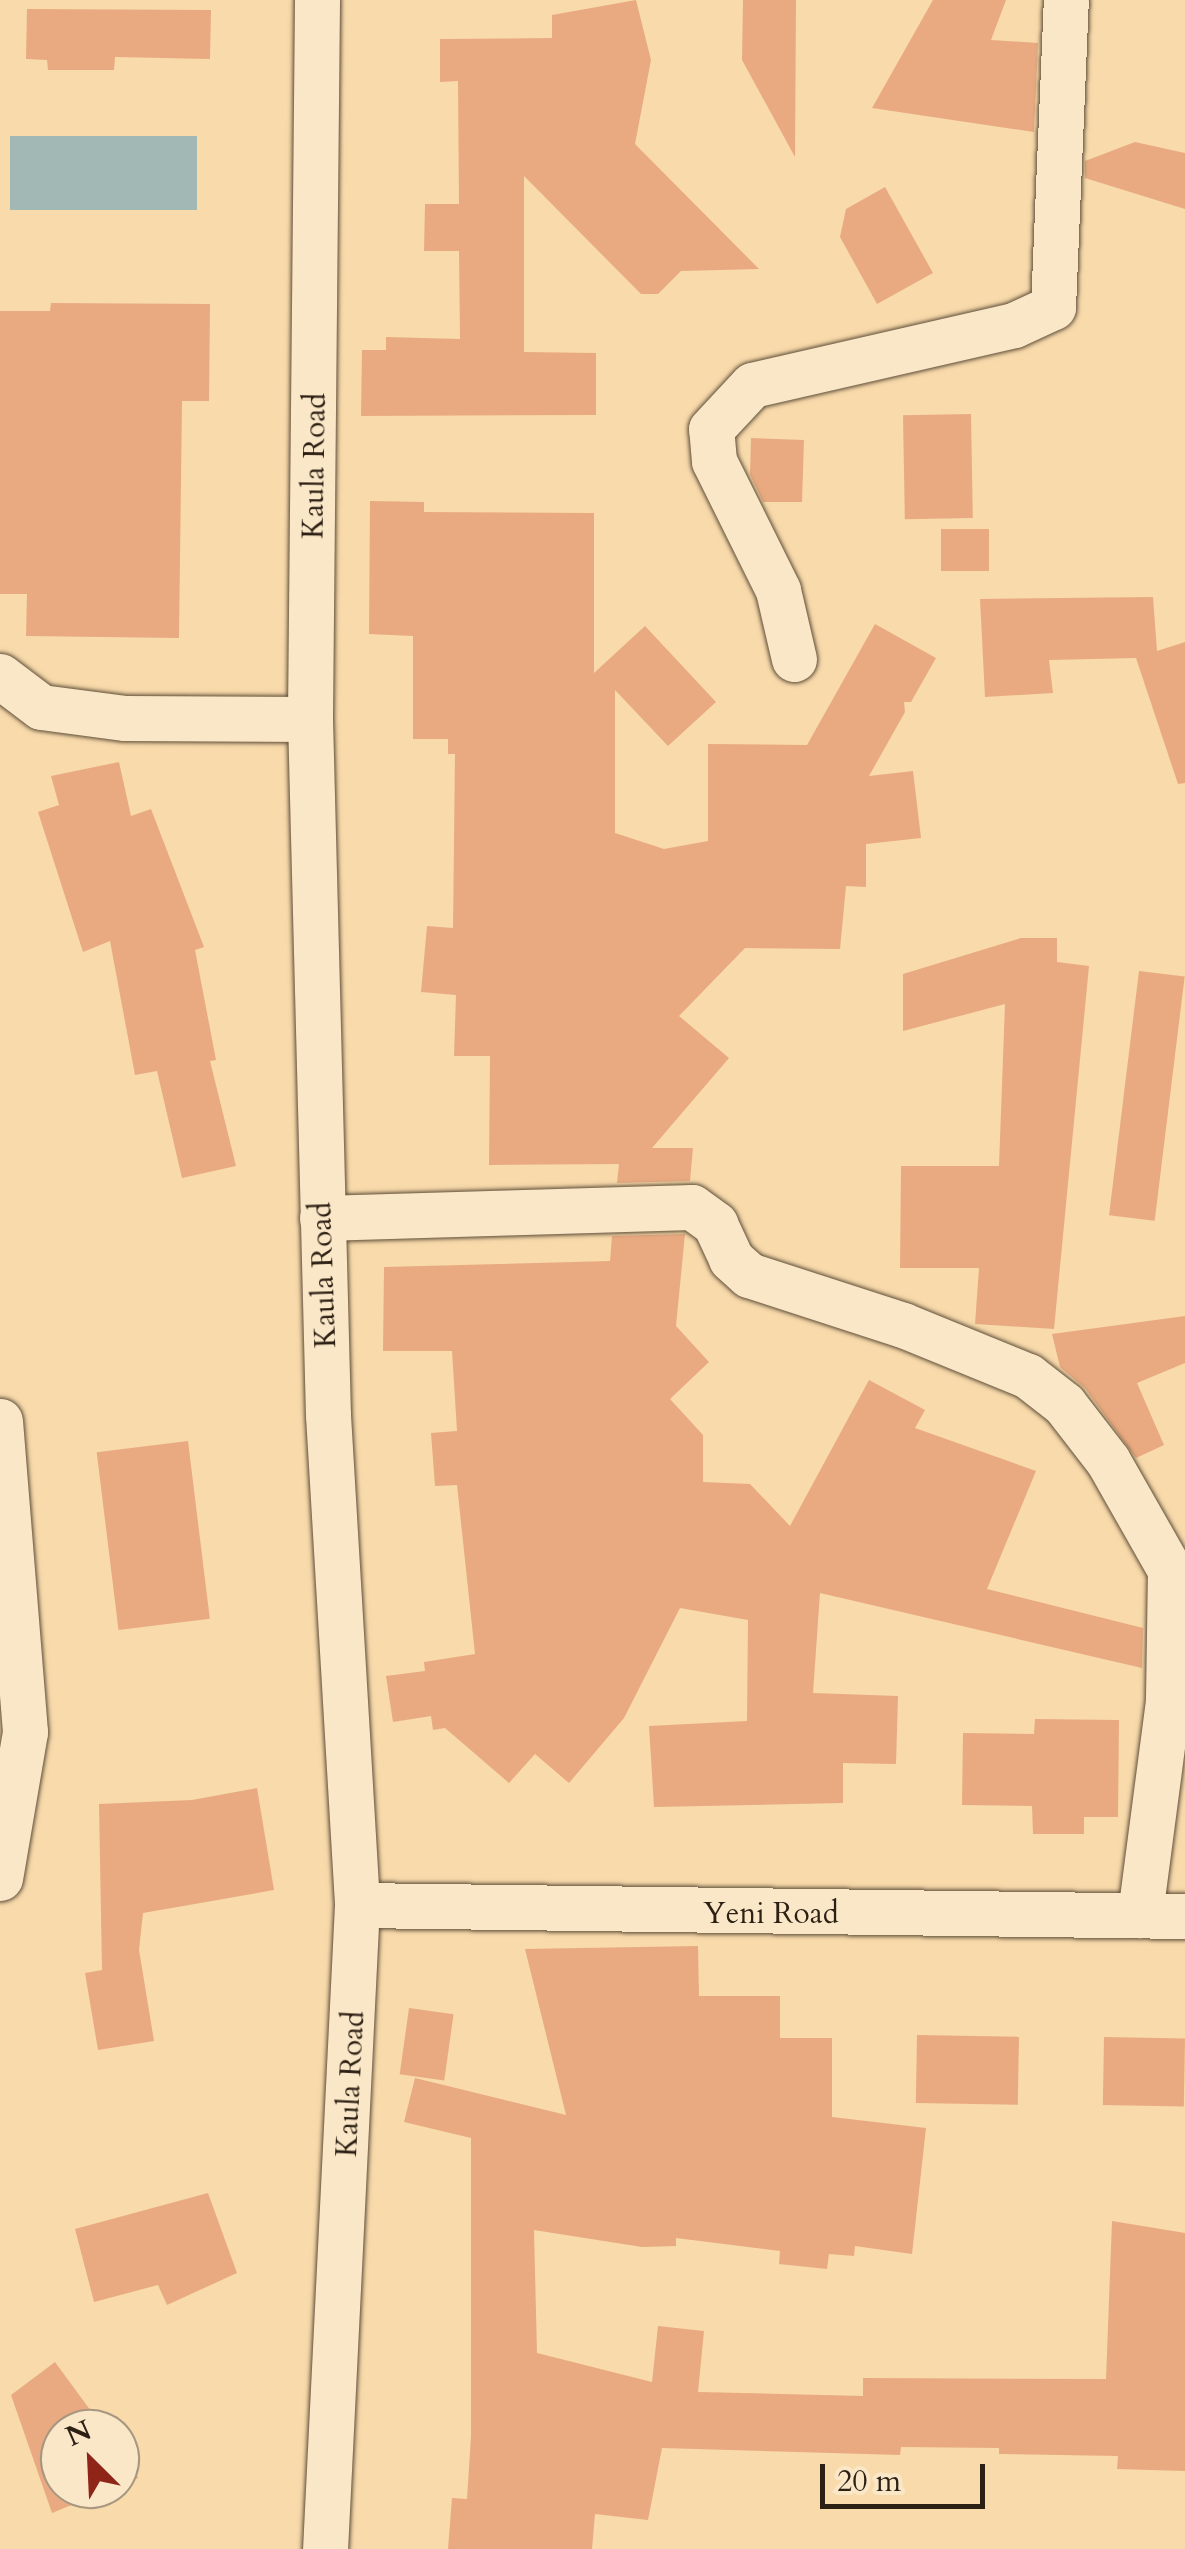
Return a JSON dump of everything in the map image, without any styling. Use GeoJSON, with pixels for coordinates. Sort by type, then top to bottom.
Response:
{"type":"FeatureCollection","features":[{"type":"Feature","properties":{"kind":"street","name":"Kaula Road"},"geometry":{"type":"LineString","coordinates":[[317,0],[310,719],[322,1218],[357,1905],[325,2549]]}},
{"type":"Feature","properties":{"kind":"street"},"geometry":{"type":"LineString","coordinates":[[794,659],[778,590],[714,461],[711,429],[752,385],[1014,326],[1053,307],[1066,0]]}},
{"type":"Feature","properties":{"kind":"street"},"geometry":{"type":"LineString","coordinates":[[0,676],[41,707],[58,710],[125,718],[310,719]]}},
{"type":"Feature","properties":{"kind":"street"},"geometry":{"type":"LineString","coordinates":[[322,1218],[692,1207],[715,1224],[731,1260],[750,1275],[903,1325],[1028,1376],[1064,1404],[1108,1461],[1170,1570],[1168,1701],[1140,1915]]}},
{"type":"Feature","properties":{"kind":"street"},"geometry":{"type":"LineString","coordinates":[[0,1421],[25,1732],[0,1878]]}},
{"type":"Feature","properties":{"kind":"street","name":"Yeni Road"},"geometry":{"type":"LineString","coordinates":[[357,1905],[667,1914],[1185,1916]]}},
{"type":"Feature","properties":{"kind":"water"},"geometry":{"type":"Polygon","coordinates":[[[10,136],[197,136],[197,210],[10,210],[10,136]]]}},
{"type":"Feature","properties":{"kind":"building"},"geometry":{"type":"Polygon","coordinates":[[[636,0],[651,60],[635,144],[759,269],[681,271],[658,294],[641,294],[524,176],[524,352],[596,353],[596,415],[361,416],[362,350],[386,350],[386,337],[460,339],[459,251],[424,251],[425,204],[459,204],[458,81],[440,82],[440,39],[552,38],[552,15],[636,0]]]}},
{"type":"Feature","properties":{"kind":"building"},"geometry":{"type":"Polygon","coordinates":[[[743,0],[796,0],[795,157],[742,60],[743,0]]]}},
{"type":"Feature","properties":{"kind":"building"},"geometry":{"type":"Polygon","coordinates":[[[933,0],[1006,0],[991,40],[1038,43],[1034,132],[872,108],[933,0]]]}},
{"type":"Feature","properties":{"kind":"building"},"geometry":{"type":"Polygon","coordinates":[[[27,9],[211,10],[210,59],[115,57],[114,70],[48,70],[47,60],[26,59],[27,9]]]}},
{"type":"Feature","properties":{"kind":"building"},"geometry":{"type":"Polygon","coordinates":[[[1135,142],[1185,153],[1185,209],[1085,178],[1085,161],[1135,142]]]}},
{"type":"Feature","properties":{"kind":"building"},"geometry":{"type":"Polygon","coordinates":[[[885,187],[933,273],[877,304],[840,237],[846,209],[885,187]]]}},
{"type":"Feature","properties":{"kind":"building"},"geometry":{"type":"Polygon","coordinates":[[[51,303],[210,304],[209,401],[182,401],[179,638],[26,636],[27,594],[0,594],[0,311],[50,311],[51,303]]]}},
{"type":"Feature","properties":{"kind":"building"},"geometry":{"type":"Polygon","coordinates":[[[971,414],[973,518],[905,519],[903,415],[971,414]]]}},
{"type":"Feature","properties":{"kind":"building"},"geometry":{"type":"Polygon","coordinates":[[[751,438],[804,440],[802,502],[763,502],[750,474],[751,438]]]}},
{"type":"Feature","properties":{"kind":"building"},"geometry":{"type":"Polygon","coordinates":[[[370,501],[424,502],[424,512],[594,513],[594,673],[645,626],[716,702],[668,746],[615,690],[615,833],[664,849],[708,841],[708,744],[807,745],[875,624],[936,658],[911,702],[904,702],[905,712],[869,776],[913,771],[921,838],[866,844],[866,887],[846,886],[840,949],[745,948],[679,1016],[729,1058],[652,1148],[693,1148],[690,1181],[617,1183],[619,1164],[489,1165],[490,1056],[454,1056],[456,995],[421,992],[427,926],[453,928],[455,754],[448,754],[448,739],[413,739],[413,636],[369,634],[370,501]]]}},
{"type":"Feature","properties":{"kind":"building"},"geometry":{"type":"Polygon","coordinates":[[[941,529],[989,529],[989,571],[941,571],[941,529]]]}},
{"type":"Feature","properties":{"kind":"building"},"geometry":{"type":"Polygon","coordinates":[[[1153,597],[1157,651],[1185,642],[1185,783],[1178,784],[1136,658],[1049,660],[1053,693],[985,697],[980,599],[1153,597]]]}},
{"type":"Feature","properties":{"kind":"building"},"geometry":{"type":"Polygon","coordinates":[[[119,762],[131,816],[151,809],[204,947],[195,950],[216,1060],[210,1061],[236,1166],[182,1178],[157,1071],[135,1075],[110,941],[83,952],[38,812],[59,805],[51,776],[119,762]]]}},
{"type":"Feature","properties":{"kind":"building"},"geometry":{"type":"Polygon","coordinates":[[[1021,938],[1057,938],[1057,962],[1089,966],[1054,1329],[975,1324],[979,1268],[900,1268],[901,1166],[999,1166],[1005,1004],[903,1031],[903,974],[1021,938]]]}},
{"type":"Feature","properties":{"kind":"building"},"geometry":{"type":"Polygon","coordinates":[[[1139,971],[1185,977],[1155,1221],[1109,1215],[1139,971]]]}},
{"type":"Feature","properties":{"kind":"building"},"geometry":{"type":"Polygon","coordinates":[[[685,1234],[676,1326],[709,1362],[670,1399],[703,1435],[703,1482],[750,1484],[790,1526],[869,1380],[925,1410],[915,1428],[1036,1471],[987,1589],[1143,1628],[1142,1668],[820,1593],[813,1693],[898,1696],[896,1764],[843,1763],[843,1803],[654,1807],[649,1726],[747,1721],[748,1620],[680,1608],[624,1718],[569,1783],[535,1754],[509,1783],[445,1728],[433,1730],[431,1716],[393,1722],[386,1676],[425,1671],[424,1662],[475,1654],[457,1485],[435,1486],[431,1433],[457,1431],[452,1351],[383,1351],[384,1267],[610,1261],[612,1236],[685,1234]]]}},
{"type":"Feature","properties":{"kind":"building"},"geometry":{"type":"Polygon","coordinates":[[[1185,1316],[1185,1363],[1137,1383],[1164,1445],[1136,1458],[1085,1388],[1060,1367],[1052,1334],[1185,1316]]]}},
{"type":"Feature","properties":{"kind":"building"},"geometry":{"type":"Polygon","coordinates":[[[188,1441],[210,1619],[119,1630],[97,1452],[188,1441]]]}},
{"type":"Feature","properties":{"kind":"building"},"geometry":{"type":"Polygon","coordinates":[[[1035,1719],[1119,1720],[1118,1817],[1084,1817],[1084,1834],[1033,1834],[1032,1806],[962,1805],[963,1733],[1034,1734],[1035,1719]]]}},
{"type":"Feature","properties":{"kind":"building"},"geometry":{"type":"Polygon","coordinates":[[[257,1788],[274,1890],[143,1913],[139,1950],[154,2041],[98,2050],[85,1973],[102,1970],[99,1804],[192,1800],[257,1788]]]}},
{"type":"Feature","properties":{"kind":"building"},"geometry":{"type":"Polygon","coordinates":[[[698,1946],[699,1996],[780,1996],[780,2038],[832,2038],[832,2117],[926,2128],[912,2254],[855,2246],[854,2256],[829,2254],[827,2269],[779,2264],[780,2251],[676,2238],[676,2246],[642,2247],[534,2230],[537,2353],[652,2382],[658,2326],[704,2331],[698,2392],[863,2396],[863,2378],[1106,2379],[1112,2221],[1185,2233],[1185,2471],[1117,2469],[1118,2456],[999,2454],[999,2448],[901,2447],[900,2455],[662,2448],[648,2520],[595,2514],[592,2549],[448,2549],[452,2498],[467,2499],[471,2436],[471,2138],[404,2122],[415,2078],[566,2115],[525,1949],[698,1946]]]}},
{"type":"Feature","properties":{"kind":"building"},"geometry":{"type":"Polygon","coordinates":[[[409,2008],[454,2014],[444,2081],[400,2074],[409,2008]]]}},
{"type":"Feature","properties":{"kind":"building"},"geometry":{"type":"Polygon","coordinates":[[[917,2035],[1019,2037],[1018,2105],[916,2103],[917,2035]]]}},
{"type":"Feature","properties":{"kind":"building"},"geometry":{"type":"Polygon","coordinates":[[[1104,2037],[1185,2038],[1184,2106],[1103,2105],[1104,2037]]]}},
{"type":"Feature","properties":{"kind":"building"},"geometry":{"type":"Polygon","coordinates":[[[208,2193],[237,2273],[167,2305],[158,2285],[94,2302],[75,2229],[208,2193]]]}},
{"type":"Feature","properties":{"kind":"building"},"geometry":{"type":"Polygon","coordinates":[[[55,2362],[89,2409],[40,2409],[40,2478],[11,2395],[55,2362]]]}}]}
